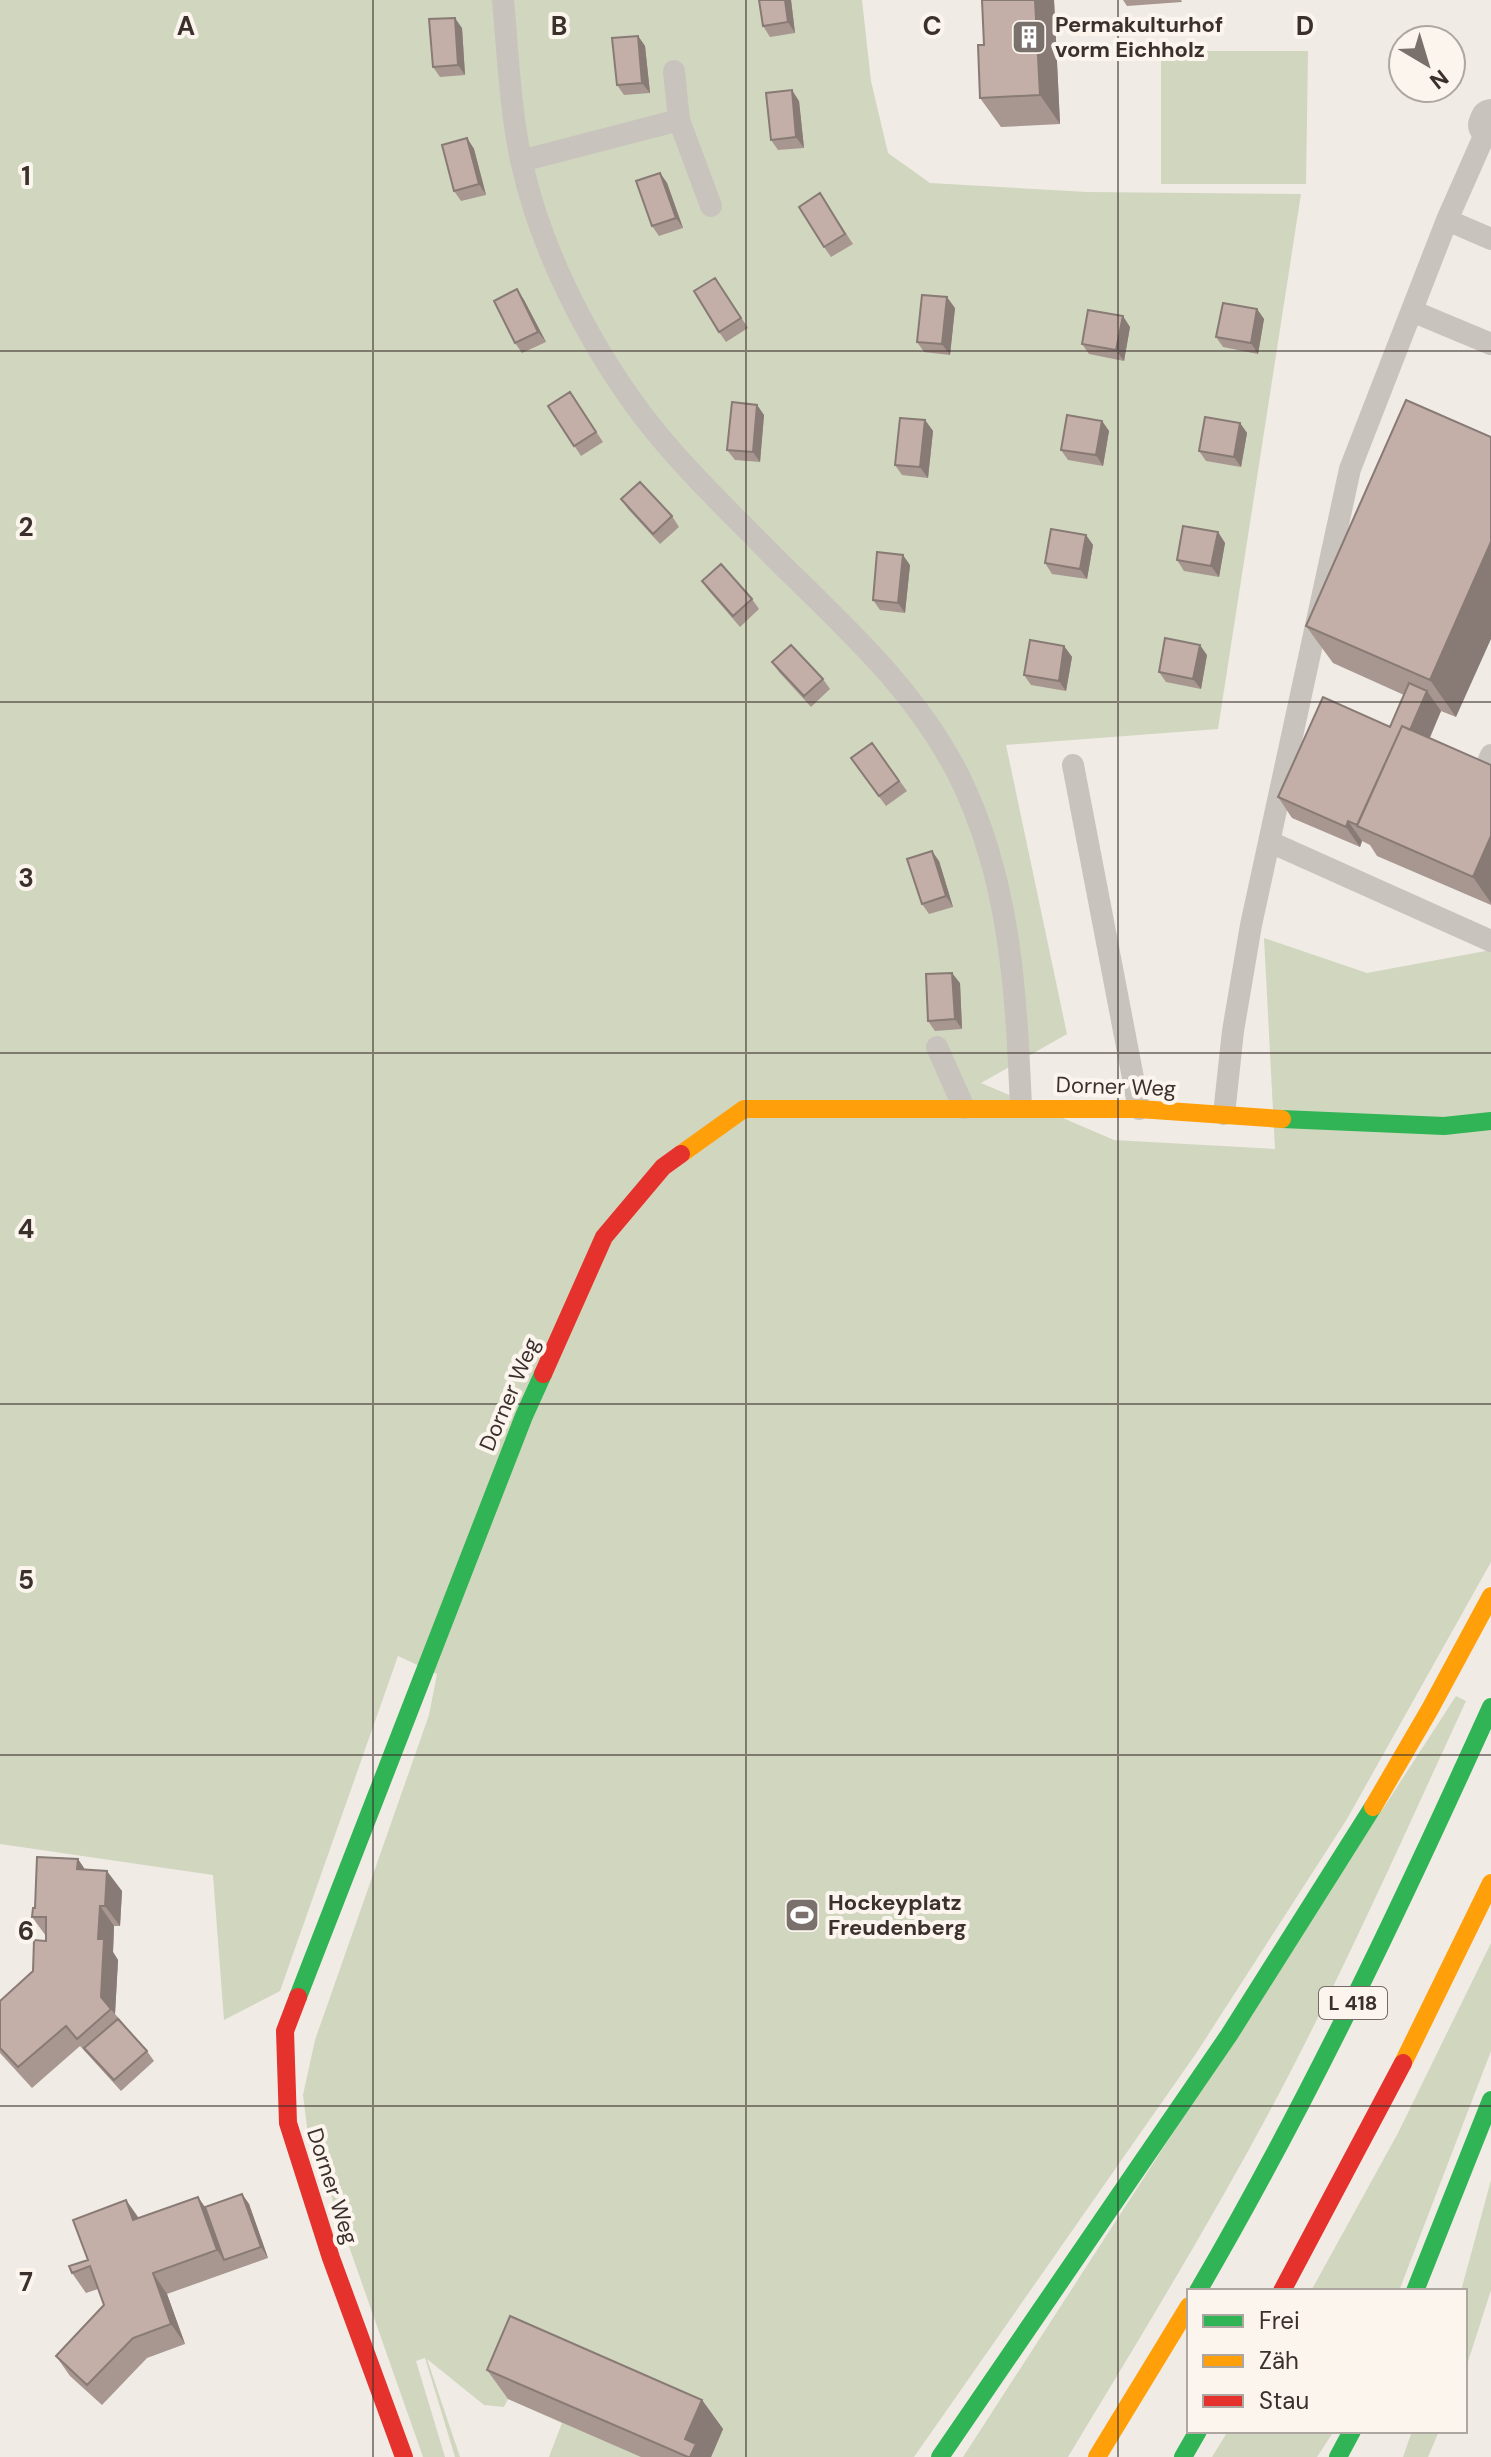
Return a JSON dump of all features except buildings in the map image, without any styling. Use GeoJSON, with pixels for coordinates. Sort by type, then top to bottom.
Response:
{"type":"FeatureCollection","features":[{"type":"Feature","properties":{"kind":"main road","name":"Dorner Weg"},"geometry":{"type":"LineString","coordinates":[[404,2457],[331,2258],[288,2123],[285,2031],[524,1416],[604,1237],[663,1167],[744,1109],[1021,1107],[1139,1109],[1444,1126],[1491,1121]]}},
{"type":"Feature","properties":{"kind":"main road"},"geometry":{"type":"LineString","coordinates":[[940,2457],[1122,2196],[1284,1952],[1451,1674],[1491,1596]]}},
{"type":"Feature","properties":{"kind":"main road","name":"L 418"},"geometry":{"type":"LineString","coordinates":[[1199,2289],[1269,2168],[1322,2067],[1491,1707]]}},
{"type":"Feature","properties":{"kind":"main road"},"geometry":{"type":"LineString","coordinates":[[1283,2289],[1413,2047],[1491,1883]]}},
{"type":"Feature","properties":{"kind":"main road"},"geometry":{"type":"LineString","coordinates":[[1416,2289],[1491,2100]]}},
{"type":"Feature","properties":{"kind":"main road"},"geometry":{"type":"LineString","coordinates":[[1097,2457],[1187,2309]]}},
{"type":"Feature","properties":{"kind":"main road"},"geometry":{"type":"LineString","coordinates":[[1183,2457],[1197,2433]]}},
{"type":"Feature","properties":{"kind":"main road"},"geometry":{"type":"LineString","coordinates":[[1338,2457],[1351,2433]]}},
{"type":"Feature","properties":{"kind":"lane"},"geometry":{"type":"LineString","coordinates":[[503,0],[521,161],[542,229],[573,301],[604,358],[629,397],[670,449],[893,676],[927,720],[960,777],[985,837],[1000,889],[1013,972],[1021,1107]]}},
{"type":"Feature","properties":{"kind":"lane"},"geometry":{"type":"LineString","coordinates":[[674,71],[679,120],[711,206]]}},
{"type":"Feature","properties":{"kind":"lane"},"geometry":{"type":"LineString","coordinates":[[521,161],[679,120]]}},
{"type":"Feature","properties":{"kind":"lane"},"geometry":{"type":"LineString","coordinates":[[1224,1114],[1233,1031],[1251,925],[1350,469],[1447,220],[1490,124]]}},
{"type":"Feature","properties":{"kind":"lane"},"geometry":{"type":"LineString","coordinates":[[1447,220],[1491,239]]}},
{"type":"Feature","properties":{"kind":"lane"},"geometry":{"type":"LineString","coordinates":[[1412,311],[1491,344]]}},
{"type":"Feature","properties":{"kind":"lane"},"geometry":{"type":"LineString","coordinates":[[1073,765],[1139,1109]]}},
{"type":"Feature","properties":{"kind":"lane"},"geometry":{"type":"LineString","coordinates":[[1270,842],[1491,941]]}},
{"type":"Feature","properties":{"kind":"lane"},"geometry":{"type":"LineString","coordinates":[[937,1047],[964,1108]]}},
{"type":"Feature","properties":{"kind":"green space"},"geometry":{"type":"Polygon","coordinates":[[[0,0],[862,0],[871,81],[888,153],[930,183],[1087,192],[1301,194],[1218,729],[1006,745],[1067,1034],[981,1083],[1114,1140],[1275,1149],[1264,938],[1367,973],[1491,950],[1491,1562],[1347,1819],[1197,2052],[914,2457],[549,2457],[562,2423],[508,2399],[504,2407],[484,2405],[427,2359],[460,2457],[455,2457],[425,2358],[416,2361],[445,2457],[423,2457],[307,2127],[303,2095],[315,2040],[429,1715],[437,1674],[398,1656],[280,1991],[224,2020],[213,1875],[0,1844],[0,0]]]}},
{"type":"Feature","properties":{"kind":"green space"},"geometry":{"type":"Polygon","coordinates":[[[1161,51],[1308,51],[1306,184],[1161,184],[1161,51]]]}},
{"type":"Feature","properties":{"kind":"green space"},"geometry":{"type":"Polygon","coordinates":[[[1456,1696],[1466,1701],[1306,2042],[1204,2229],[1068,2457],[963,2457],[1456,1696]]]}},
{"type":"Feature","properties":{"kind":"green space"},"geometry":{"type":"Polygon","coordinates":[[[1491,1943],[1491,2051],[1400,2289],[1312,2289],[1398,2133],[1491,1943]]]}},
{"type":"Feature","properties":{"kind":"green space"},"geometry":{"type":"Polygon","coordinates":[[[1491,2180],[1491,2290],[1467,2365],[1467,2289],[1462,2289],[1491,2180]]]}},
{"type":"Feature","properties":{"kind":"green space"},"geometry":{"type":"Polygon","coordinates":[[[1227,2433],[1333,2433],[1317,2457],[1212,2457],[1227,2433]]]}},
{"type":"Feature","properties":{"kind":"green space"},"geometry":{"type":"Polygon","coordinates":[[[1411,2433],[1438,2433],[1428,2457],[1403,2457],[1411,2433]]]}},
{"type":"Feature","properties":{"kind":"traffic: fast"},"geometry":{"type":"LineString","coordinates":[[1282,1119],[1444,1126],[1491,1121]]}},
{"type":"Feature","properties":{"kind":"traffic: fast"},"geometry":{"type":"LineString","coordinates":[[298,1997],[543,1374]]}},
{"type":"Feature","properties":{"kind":"traffic: fast"},"geometry":{"type":"LineString","coordinates":[[1199,2289],[1278,2148],[1352,2003],[1491,1707]]}},
{"type":"Feature","properties":{"kind":"traffic: fast"},"geometry":{"type":"LineString","coordinates":[[940,2457],[1229,2035],[1373,1807]]}},
{"type":"Feature","properties":{"kind":"traffic: fast"},"geometry":{"type":"LineString","coordinates":[[1416,2289],[1491,2100]]}},
{"type":"Feature","properties":{"kind":"traffic: fast"},"geometry":{"type":"LineString","coordinates":[[1183,2457],[1197,2433]]}},
{"type":"Feature","properties":{"kind":"traffic: fast"},"geometry":{"type":"LineString","coordinates":[[1338,2457],[1351,2433]]}},
{"type":"Feature","properties":{"kind":"traffic: slow"},"geometry":{"type":"LineString","coordinates":[[681,1154],[744,1109],[1139,1109],[1282,1119]]}},
{"type":"Feature","properties":{"kind":"traffic: slow"},"geometry":{"type":"LineString","coordinates":[[1373,1807],[1491,1596]]}},
{"type":"Feature","properties":{"kind":"traffic: slow"},"geometry":{"type":"LineString","coordinates":[[1403,2063],[1491,1883]]}},
{"type":"Feature","properties":{"kind":"traffic: slow"},"geometry":{"type":"LineString","coordinates":[[1097,2457],[1187,2309]]}},
{"type":"Feature","properties":{"kind":"traffic: jam"},"geometry":{"type":"LineString","coordinates":[[543,1374],[604,1237],[663,1167],[681,1154]]}},
{"type":"Feature","properties":{"kind":"traffic: jam"},"geometry":{"type":"LineString","coordinates":[[298,1997],[285,2031],[288,2123],[331,2258],[404,2457]]}},
{"type":"Feature","properties":{"kind":"traffic: jam"},"geometry":{"type":"LineString","coordinates":[[1283,2289],[1403,2063]]}},
{"type":"Feature","properties":{"kind":"place","name":"Permakulturhof vorm Eichholz"},"geometry":{"type":"Point","coordinates":[1029,37]}},
{"type":"Feature","properties":{"kind":"place","name":"Hockeyplatz Freudenberg"},"geometry":{"type":"Point","coordinates":[802,1915]}}]}
